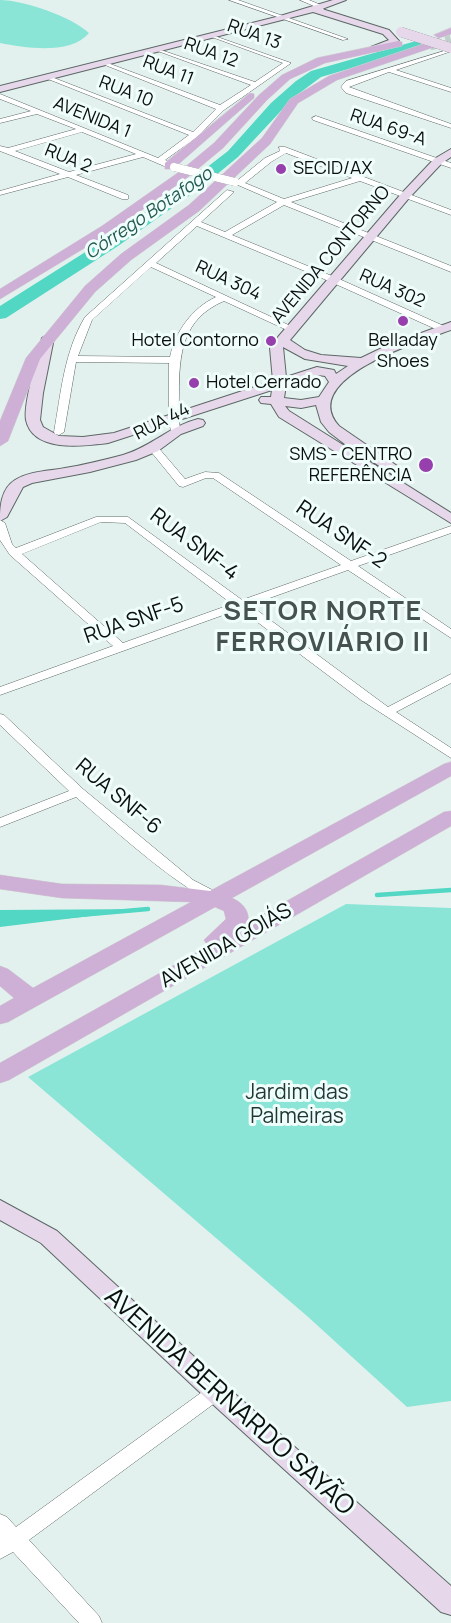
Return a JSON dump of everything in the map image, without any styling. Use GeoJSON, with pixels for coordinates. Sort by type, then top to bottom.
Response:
{"type":"FeatureCollection","features":[{"type":"Feature","properties":{"kind":"main road"},"geometry":{"type":"LineString","coordinates":[[0,89],[283,18],[342,0]]}},
{"type":"Feature","properties":{"kind":"main road"},"geometry":{"type":"LineString","coordinates":[[319,6],[449,51]]}},
{"type":"Feature","properties":{"kind":"main road"},"geometry":{"type":"LineString","coordinates":[[319,6],[386,32],[395,41],[374,49]]}},
{"type":"Feature","properties":{"kind":"main road"},"geometry":{"type":"LineString","coordinates":[[167,165],[260,88],[320,61],[374,49],[409,38],[435,40],[451,31]]}},
{"type":"Feature","properties":{"kind":"main road"},"geometry":{"type":"LineString","coordinates":[[0,441],[33,358],[90,289],[126,257],[194,208],[266,141],[294,101],[409,38],[451,43]]}},
{"type":"Feature","properties":{"kind":"main road"},"geometry":{"type":"LineString","coordinates":[[0,295],[132,212],[194,166],[209,154],[284,77]]}},
{"type":"Feature","properties":{"kind":"main road","name":"AVENIDA CONTORNO"},"geometry":{"type":"LineString","coordinates":[[278,400],[280,383],[276,348],[405,196],[438,161],[451,152]]}},
{"type":"Feature","properties":{"kind":"main road"},"geometry":{"type":"LineString","coordinates":[[447,328],[362,362],[334,380],[323,400],[323,411],[327,421],[337,432],[451,505]]}},
{"type":"Feature","properties":{"kind":"main road","name":"RUA 44"},"geometry":{"type":"LineString","coordinates":[[48,338],[32,418],[39,431],[64,441],[92,442],[174,425],[252,401],[278,400],[301,404],[323,400]]}},
{"type":"Feature","properties":{"kind":"main road"},"geometry":{"type":"LineString","coordinates":[[282,340],[294,351],[329,373],[334,380]]}},
{"type":"Feature","properties":{"kind":"main road"},"geometry":{"type":"LineString","coordinates":[[318,365],[362,362]]}},
{"type":"Feature","properties":{"kind":"main road","name":"RUA 44"},"geometry":{"type":"LineString","coordinates":[[0,517],[18,484],[28,479],[112,463],[153,448],[174,425],[280,383],[318,365]]}},
{"type":"Feature","properties":{"kind":"main road"},"geometry":{"type":"LineString","coordinates":[[278,400],[277,404],[284,414],[451,519]]}},
{"type":"Feature","properties":{"kind":"main road"},"geometry":{"type":"LineString","coordinates":[[0,1016],[451,768]]}},
{"type":"Feature","properties":{"kind":"main road","name":"AVENIDA GOIÁS"},"geometry":{"type":"LineString","coordinates":[[0,1074],[451,817]]}},
{"type":"Feature","properties":{"kind":"main road"},"geometry":{"type":"LineString","coordinates":[[0,882],[51,891],[162,893],[217,898],[234,907],[238,921],[234,927],[138,986],[128,1002]]}},
{"type":"Feature","properties":{"kind":"main road"},"geometry":{"type":"LineString","coordinates":[[0,974],[32,999]]}},
{"type":"Feature","properties":{"kind":"main road","name":"AVENIDA BERNARDO SAYÃO"},"geometry":{"type":"LineString","coordinates":[[0,1209],[49,1237],[216,1392],[451,1604]]}},
{"type":"Feature","properties":{"kind":"street"},"geometry":{"type":"LineString","coordinates":[[232,0],[345,39]]}},
{"type":"Feature","properties":{"kind":"street"},"geometry":{"type":"LineString","coordinates":[[303,0],[319,6]]}},
{"type":"Feature","properties":{"kind":"street","name":"RUA 13"},"geometry":{"type":"LineString","coordinates":[[211,35],[288,63],[255,84]]}},
{"type":"Feature","properties":{"kind":"street"},"geometry":{"type":"LineString","coordinates":[[409,38],[449,51]]}},
{"type":"Feature","properties":{"kind":"street","name":"RUA 12"},"geometry":{"type":"LineString","coordinates":[[157,49],[255,84]]}},
{"type":"Feature","properties":{"kind":"street"},"geometry":{"type":"LineString","coordinates":[[449,51],[349,83],[345,87],[349,91],[451,126]]}},
{"type":"Feature","properties":{"kind":"street","name":"RUA 11"},"geometry":{"type":"LineString","coordinates":[[103,63],[221,108]]}},
{"type":"Feature","properties":{"kind":"street"},"geometry":{"type":"LineString","coordinates":[[389,70],[451,90]]}},
{"type":"Feature","properties":{"kind":"street","name":"RUA 10"},"geometry":{"type":"LineString","coordinates":[[47,77],[194,135]]}},
{"type":"Feature","properties":{"kind":"street"},"geometry":{"type":"LineString","coordinates":[[167,165],[221,108],[255,84]]}},
{"type":"Feature","properties":{"kind":"street","name":"AVENIDA 1"},"geometry":{"type":"LineString","coordinates":[[0,96],[167,165],[237,182],[451,269]]}},
{"type":"Feature","properties":{"kind":"street"},"geometry":{"type":"LineString","coordinates":[[0,121],[36,112]]}},
{"type":"Feature","properties":{"kind":"street","name":"RUA 69-A"},"geometry":{"type":"LineString","coordinates":[[316,118],[451,166]]}},
{"type":"Feature","properties":{"kind":"street"},"geometry":{"type":"LineString","coordinates":[[4,150],[82,130]]}},
{"type":"Feature","properties":{"kind":"street","name":"RUA 2"},"geometry":{"type":"LineString","coordinates":[[4,150],[125,197]]}},
{"type":"Feature","properties":{"kind":"street"},"geometry":{"type":"LineString","coordinates":[[237,182],[284,150],[451,213]]}},
{"type":"Feature","properties":{"kind":"street"},"geometry":{"type":"LineString","coordinates":[[0,193],[141,155]]}},
{"type":"Feature","properties":{"kind":"street"},"geometry":{"type":"LineString","coordinates":[[226,235],[285,201],[359,178]]}},
{"type":"Feature","properties":{"kind":"street"},"geometry":{"type":"LineString","coordinates":[[0,199],[19,188]]}},
{"type":"Feature","properties":{"kind":"street"},"geometry":{"type":"LineString","coordinates":[[59,432],[77,338],[88,319],[230,192]]}},
{"type":"Feature","properties":{"kind":"street","name":"RUA 302"},"geometry":{"type":"LineString","coordinates":[[195,223],[447,328]]}},
{"type":"Feature","properties":{"kind":"street","name":"RUA 304"},"geometry":{"type":"LineString","coordinates":[[150,263],[222,298],[292,328]]}},
{"type":"Feature","properties":{"kind":"street"},"geometry":{"type":"LineString","coordinates":[[174,425],[174,360],[187,327],[206,304],[222,298]]}},
{"type":"Feature","properties":{"kind":"street"},"geometry":{"type":"LineString","coordinates":[[72,359],[174,360]]}},
{"type":"Feature","properties":{"kind":"street","name":"RUA SNF-2"},"geometry":{"type":"LineString","coordinates":[[153,448],[183,484],[215,475],[451,634]]}},
{"type":"Feature","properties":{"kind":"street","name":"RUA SNF-4"},"geometry":{"type":"LineString","coordinates":[[14,552],[100,519],[128,520],[387,712],[451,754]]}},
{"type":"Feature","properties":{"kind":"street"},"geometry":{"type":"LineString","coordinates":[[0,523],[7,545],[120,646]]}},
{"type":"Feature","properties":{"kind":"street","name":"RUA SNF-5"},"geometry":{"type":"LineString","coordinates":[[0,691],[120,646],[451,530]]}},
{"type":"Feature","properties":{"kind":"street"},"geometry":{"type":"LineString","coordinates":[[387,712],[451,678]]}},
{"type":"Feature","properties":{"kind":"street","name":"RUA SNF-6"},"geometry":{"type":"LineString","coordinates":[[0,718],[78,792],[188,883],[217,898]]}},
{"type":"Feature","properties":{"kind":"street"},"geometry":{"type":"LineString","coordinates":[[0,823],[78,792]]}},
{"type":"Feature","properties":{"kind":"street"},"geometry":{"type":"LineString","coordinates":[[8,1545],[216,1392]]}},
{"type":"Feature","properties":{"kind":"street"},"geometry":{"type":"LineString","coordinates":[[0,1523],[8,1545],[92,1623]]}},
{"type":"Feature","properties":{"kind":"green space"},"geometry":{"type":"Polygon","coordinates":[[[0,0],[47,10],[71,21],[89,33],[71,45],[60,47],[35,48],[0,43],[0,0]]]}},
{"type":"Feature","properties":{"kind":"green space","name":"Jardim das Palmeiras"},"geometry":{"type":"Polygon","coordinates":[[[346,904],[451,908],[451,1401],[407,1407],[307,1316],[28,1077],[346,904]]]}},
{"type":"Feature","properties":{"kind":"green space"},"geometry":{"type":"Polygon","coordinates":[[[148,909],[0,927],[0,910],[148,909]]]}},
{"type":"Feature","properties":{"kind":"waterway","name":"Córrego Botafogo"},"geometry":{"type":"LineString","coordinates":[[0,314],[112,243],[194,186],[233,154],[276,106],[316,74],[416,45]]}},
{"type":"Feature","properties":{"kind":"waterway"},"geometry":{"type":"LineString","coordinates":[[377,895],[451,890]]}},
{"type":"Feature","properties":{"kind":"waterway"},"geometry":{"type":"LineString","coordinates":[[0,922],[148,909]]}},
{"type":"Feature","properties":{"kind":"tunnel"},"geometry":{"type":"LineString","coordinates":[[430,45],[451,40]]}},
{"type":"Feature","properties":{"kind":"place","name":"SECID/AX"},"geometry":{"type":"Point","coordinates":[281,169]}},
{"type":"Feature","properties":{"kind":"place","name":"Belladay Shoes"},"geometry":{"type":"Point","coordinates":[403,321]}},
{"type":"Feature","properties":{"kind":"place","name":"Hotel Contorno"},"geometry":{"type":"Point","coordinates":[271,341]}},
{"type":"Feature","properties":{"kind":"place","name":"Hotel Cerrado"},"geometry":{"type":"Point","coordinates":[194,383]}},
{"type":"Feature","properties":{"kind":"place","name":"SMS - CENTRO REFERÊNCIA"},"geometry":{"type":"Point","coordinates":[426,465]}},
{"type":"Feature","properties":{"kind":"district","name":"SETOR NORTE FERROVIÁRIO II"},"geometry":{"type":"Point","coordinates":[323,628]}}]}
